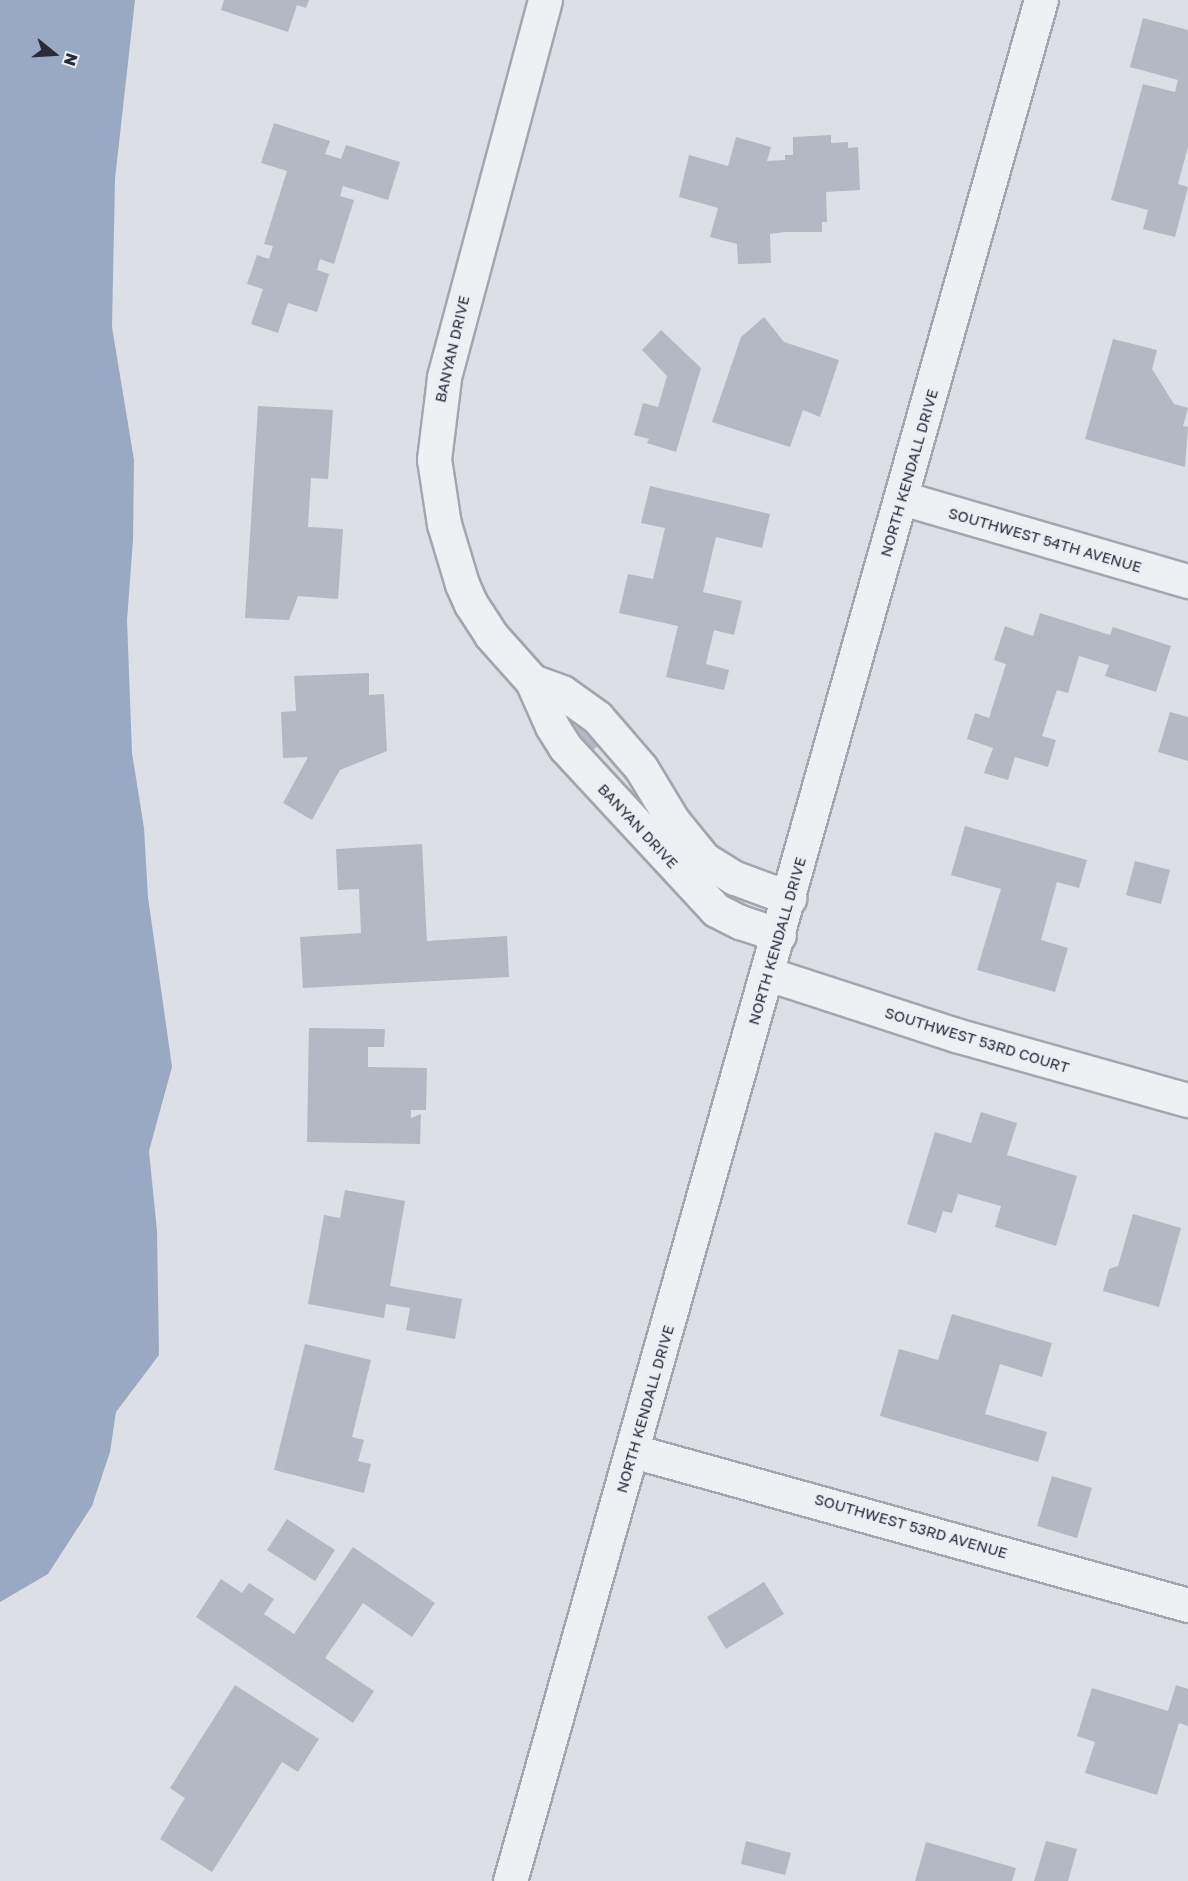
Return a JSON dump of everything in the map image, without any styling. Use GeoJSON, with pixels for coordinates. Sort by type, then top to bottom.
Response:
{"type":"FeatureCollection","features":[{"type":"Feature","properties":{"kind":"street","name":"BANYAN DRIVE"},"geometry":{"type":"LineString","coordinates":[[545,0],[450,351],[439,406],[434,459],[444,524],[462,584],[481,622],[531,681],[552,726],[565,747],[710,903],[724,915],[779,935]]}},
{"type":"Feature","properties":{"kind":"street","name":"NORTH KENDALL DRIVE"},"geometry":{"type":"LineString","coordinates":[[510,1881],[768,974],[1041,0]]}},
{"type":"Feature","properties":{"kind":"street","name":"SOUTHWEST 54TH AVENUE"},"geometry":{"type":"LineString","coordinates":[[902,498],[1188,581]]}},
{"type":"Feature","properties":{"kind":"street","name":"BANYAN DRIVE"},"geometry":{"type":"LineString","coordinates":[[531,681],[562,692],[597,717],[641,768],[673,821],[704,859],[735,878],[789,898]]}},
{"type":"Feature","properties":{"kind":"street","name":"SOUTHWEST 53RD COURT"},"geometry":{"type":"LineString","coordinates":[[768,974],[956,1035],[1188,1100]]}},
{"type":"Feature","properties":{"kind":"street","name":"SOUTHWEST 53RD AVENUE"},"geometry":{"type":"LineString","coordinates":[[633,1451],[1188,1605]]}},
{"type":"Feature","properties":{"kind":"water"},"geometry":{"type":"Polygon","coordinates":[[[0,0],[135,0],[115,179],[112,327],[134,460],[133,540],[127,620],[132,753],[144,828],[148,897],[172,1067],[149,1151],[157,1231],[159,1355],[116,1412],[110,1452],[92,1506],[48,1574],[0,1602],[0,0]]]}},
{"type":"Feature","properties":{"kind":"building"},"geometry":{"type":"Polygon","coordinates":[[[224,0],[309,0],[306,8],[297,5],[288,32],[221,10],[224,0]]]}},
{"type":"Feature","properties":{"kind":"building"},"geometry":{"type":"Polygon","coordinates":[[[1143,18],[1188,30],[1188,147],[1178,184],[1188,187],[1175,237],[1143,229],[1148,210],[1111,200],[1143,84],[1175,92],[1178,80],[1130,67],[1143,18]]]}},
{"type":"Feature","properties":{"kind":"building"},"geometry":{"type":"Polygon","coordinates":[[[274,123],[330,141],[325,154],[341,159],[346,145],[400,162],[388,200],[343,186],[340,196],[354,200],[334,264],[320,259],[317,270],[329,274],[317,312],[288,303],[278,333],[251,324],[263,289],[247,284],[257,255],[269,259],[273,246],[264,244],[287,171],[261,163],[274,123]]]}},
{"type":"Feature","properties":{"kind":"building"},"geometry":{"type":"Polygon","coordinates":[[[831,135],[831,143],[848,142],[848,148],[858,147],[860,190],[826,192],[827,222],[822,222],[822,232],[770,234],[771,263],[738,264],[737,244],[710,237],[718,208],[679,197],[689,155],[728,166],[736,137],[771,147],[767,161],[785,160],[785,155],[793,155],[793,137],[831,135]]]}},
{"type":"Feature","properties":{"kind":"building"},"geometry":{"type":"Polygon","coordinates":[[[764,317],[784,342],[839,360],[820,417],[803,410],[790,447],[712,422],[741,337],[764,317]]]}},
{"type":"Feature","properties":{"kind":"building"},"geometry":{"type":"Polygon","coordinates":[[[661,330],[701,368],[676,452],[647,443],[649,439],[634,435],[643,403],[658,407],[667,376],[642,350],[661,330]]]}},
{"type":"Feature","properties":{"kind":"building"},"geometry":{"type":"Polygon","coordinates":[[[1113,339],[1157,350],[1152,369],[1174,404],[1188,408],[1183,426],[1188,427],[1185,467],[1085,439],[1113,339]]]}},
{"type":"Feature","properties":{"kind":"building"},"geometry":{"type":"Polygon","coordinates":[[[258,406],[333,410],[328,479],[311,478],[308,527],[343,529],[338,599],[298,596],[289,620],[245,618],[258,406]]]}},
{"type":"Feature","properties":{"kind":"building"},"geometry":{"type":"Polygon","coordinates":[[[650,486],[770,514],[762,548],[716,537],[703,592],[742,601],[734,635],[714,630],[706,664],[729,670],[724,690],[666,677],[678,626],[619,613],[628,574],[653,579],[665,528],[641,523],[650,486]]]}},
{"type":"Feature","properties":{"kind":"building"},"geometry":{"type":"Polygon","coordinates":[[[1040,613],[1110,635],[1113,627],[1171,646],[1156,692],[1105,676],[1109,665],[1079,656],[1068,693],[1057,690],[1042,736],[1056,740],[1048,767],[1015,757],[1008,780],[984,773],[993,748],[967,739],[975,713],[989,718],[1006,664],[994,660],[1005,626],[1033,636],[1040,613]]]}},
{"type":"Feature","properties":{"kind":"building"},"geometry":{"type":"Polygon","coordinates":[[[369,673],[369,695],[384,694],[387,751],[340,770],[312,820],[283,803],[308,757],[283,758],[281,712],[296,711],[294,676],[369,673]]]}},
{"type":"Feature","properties":{"kind":"building"},"geometry":{"type":"Polygon","coordinates":[[[1170,712],[1188,717],[1188,761],[1158,752],[1170,712]]]}},
{"type":"Feature","properties":{"kind":"building"},"geometry":{"type":"Polygon","coordinates":[[[581,721],[600,744],[587,755],[568,732],[581,721]]]}},
{"type":"Feature","properties":{"kind":"building"},"geometry":{"type":"Polygon","coordinates":[[[965,826],[1087,860],[1079,888],[1057,882],[1041,940],[1068,948],[1055,992],[977,970],[1001,889],[951,875],[965,826]]]}},
{"type":"Feature","properties":{"kind":"building"},"geometry":{"type":"Polygon","coordinates":[[[422,844],[427,941],[507,936],[509,977],[303,988],[300,937],[361,933],[359,889],[338,890],[336,849],[422,844]]]}},
{"type":"Feature","properties":{"kind":"building"},"geometry":{"type":"Polygon","coordinates":[[[1135,861],[1170,870],[1161,904],[1126,895],[1135,861]]]}},
{"type":"Feature","properties":{"kind":"building"},"geometry":{"type":"Polygon","coordinates":[[[309,1028],[385,1029],[384,1047],[368,1047],[368,1067],[427,1068],[426,1110],[411,1110],[411,1118],[421,1114],[420,1144],[307,1142],[309,1028]]]}},
{"type":"Feature","properties":{"kind":"building"},"geometry":{"type":"Polygon","coordinates":[[[981,1112],[1017,1123],[1007,1155],[1077,1176],[1056,1246],[995,1227],[1001,1206],[958,1194],[952,1213],[943,1211],[936,1233],[907,1224],[935,1132],[971,1143],[981,1112]]]}},
{"type":"Feature","properties":{"kind":"building"},"geometry":{"type":"Polygon","coordinates":[[[345,1190],[405,1201],[390,1286],[462,1299],[455,1339],[406,1330],[410,1308],[386,1304],[384,1318],[308,1304],[324,1215],[340,1218],[345,1190]]]}},
{"type":"Feature","properties":{"kind":"building"},"geometry":{"type":"Polygon","coordinates":[[[1133,1214],[1181,1228],[1159,1307],[1103,1291],[1109,1269],[1118,1266],[1133,1214]]]}},
{"type":"Feature","properties":{"kind":"building"},"geometry":{"type":"Polygon","coordinates":[[[952,1314],[1052,1343],[1042,1377],[1000,1364],[985,1414],[1047,1432],[1038,1462],[880,1416],[899,1349],[938,1360],[952,1314]]]}},
{"type":"Feature","properties":{"kind":"building"},"geometry":{"type":"Polygon","coordinates":[[[305,1344],[371,1360],[352,1437],[364,1440],[358,1461],[371,1464],[364,1493],[274,1470],[305,1344]]]}},
{"type":"Feature","properties":{"kind":"building"},"geometry":{"type":"Polygon","coordinates":[[[1052,1476],[1092,1488],[1077,1538],[1037,1526],[1052,1476]]]}},
{"type":"Feature","properties":{"kind":"building"},"geometry":{"type":"Polygon","coordinates":[[[287,1519],[335,1550],[315,1581],[267,1550],[287,1519]]]}},
{"type":"Feature","properties":{"kind":"building"},"geometry":{"type":"Polygon","coordinates":[[[353,1547],[435,1603],[412,1637],[363,1603],[325,1658],[374,1691],[353,1723],[196,1617],[221,1579],[242,1593],[249,1583],[274,1599],[264,1614],[294,1634],[353,1547]]]}},
{"type":"Feature","properties":{"kind":"building"},"geometry":{"type":"Polygon","coordinates":[[[764,1582],[784,1614],[726,1649],[707,1617],[764,1582]]]}},
{"type":"Feature","properties":{"kind":"building"},"geometry":{"type":"Polygon","coordinates":[[[235,1685],[319,1739],[298,1772],[282,1762],[212,1872],[160,1839],[185,1798],[170,1788],[235,1685]]]}},
{"type":"Feature","properties":{"kind":"building"},"geometry":{"type":"Polygon","coordinates":[[[1176,1685],[1188,1689],[1188,1726],[1179,1723],[1157,1795],[1085,1773],[1095,1742],[1077,1736],[1092,1688],[1168,1711],[1176,1685]]]}},
{"type":"Feature","properties":{"kind":"building"},"geometry":{"type":"Polygon","coordinates":[[[746,1841],[791,1853],[785,1875],[741,1864],[746,1841]]]}},
{"type":"Feature","properties":{"kind":"building"},"geometry":{"type":"Polygon","coordinates":[[[1046,1841],[1077,1849],[1068,1881],[1034,1881],[1046,1841]]]}},
{"type":"Feature","properties":{"kind":"building"},"geometry":{"type":"Polygon","coordinates":[[[926,1842],[1016,1868],[1012,1881],[915,1881],[926,1842]]]}}]}
